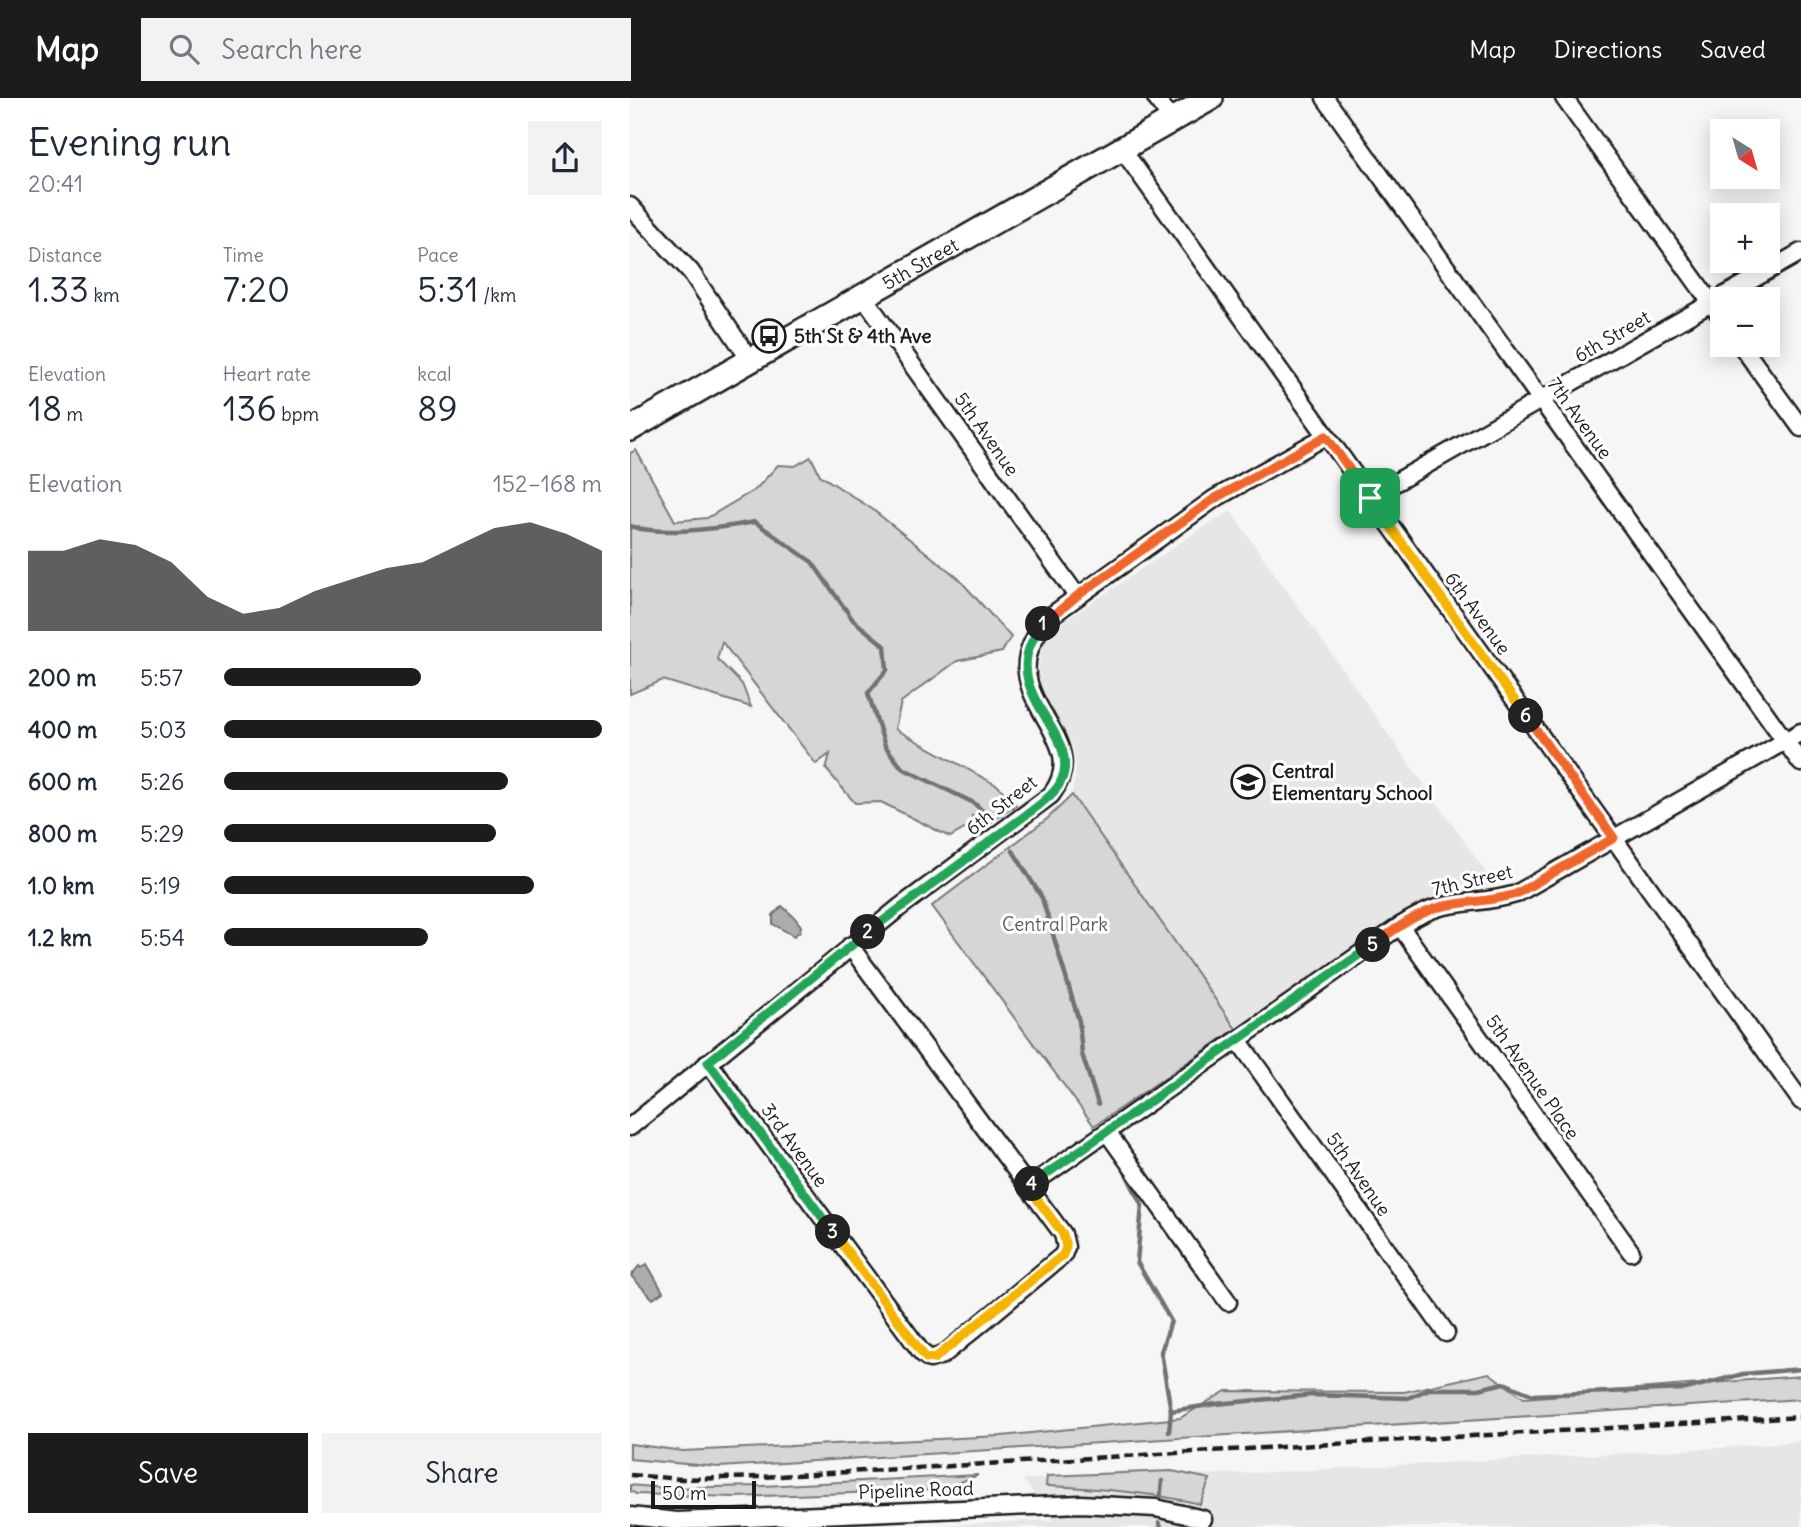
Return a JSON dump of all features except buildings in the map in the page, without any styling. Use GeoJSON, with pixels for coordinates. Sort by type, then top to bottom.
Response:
{"type":"FeatureCollection","features":[{"type":"Feature","properties":{"kind":"street"},"geometry":{"type":"LineString","coordinates":[[1156,98],[1172,120]]}},
{"type":"Feature","properties":{"kind":"street","name":"5th Street"},"geometry":{"type":"LineString","coordinates":[[630,429],[1211,98]]}},
{"type":"Feature","properties":{"kind":"street","name":"7th Avenue"},"geometry":{"type":"LineString","coordinates":[[1325,98],[1801,763]]}},
{"type":"Feature","properties":{"kind":"street"},"geometry":{"type":"LineString","coordinates":[[1564,98],[1710,302]]}},
{"type":"Feature","properties":{"kind":"street","name":"6th Avenue"},"geometry":{"type":"LineString","coordinates":[[1122,149],[1801,1101]]}},
{"type":"Feature","properties":{"kind":"street"},"geometry":{"type":"LineString","coordinates":[[630,206],[691,272],[750,360]]}},
{"type":"Feature","properties":{"kind":"street","name":"6th Street"},"geometry":{"type":"LineString","coordinates":[[1740,287],[1801,253]]}},
{"type":"Feature","properties":{"kind":"street","name":"5th Avenue"},"geometry":{"type":"LineString","coordinates":[[863,296],[1077,596]]}},
{"type":"Feature","properties":{"kind":"street","name":"6th Street"},"geometry":{"type":"LineString","coordinates":[[1370,498],[1710,304]]}},
{"type":"Feature","properties":{"kind":"street"},"geometry":{"type":"LineString","coordinates":[[1750,357],[1801,428]]}},
{"type":"Feature","properties":{"kind":"street","name":"6th Street"},"geometry":{"type":"LineString","coordinates":[[630,1127],[850,946],[1038,806],[1059,785],[1065,762],[1063,750],[1032,697],[1026,668],[1032,640],[1041,627],[1077,596],[1214,499],[1326,436]]}},
{"type":"Feature","properties":{"kind":"street","name":"7th Street"},"geometry":{"type":"LineString","coordinates":[[1028,1187],[1400,926],[1439,908],[1498,900],[1516,894],[1801,732]]}},
{"type":"Feature","properties":{"kind":"street","name":"5th Avenue Place"},"geometry":{"type":"LineString","coordinates":[[1400,926],[1632,1252]]}},
{"type":"Feature","properties":{"kind":"street"},"geometry":{"type":"LineString","coordinates":[[850,946],[1028,1187]]}},
{"type":"Feature","properties":{"kind":"street","name":"5th Avenue"},"geometry":{"type":"LineString","coordinates":[[1238,1040],[1446,1333]]}},
{"type":"Feature","properties":{"kind":"street","name":"3rd Avenue"},"geometry":{"type":"LineString","coordinates":[[708,1062],[922,1353],[930,1359],[943,1355],[1063,1255],[1066,1240],[1028,1187]]}},
{"type":"Feature","properties":{"kind":"street"},"geometry":{"type":"LineString","coordinates":[[1107,1132],[1228,1302]]}},
{"type":"Feature","properties":{"kind":"street","name":"Pipeline Road"},"geometry":{"type":"LineString","coordinates":[[630,1516],[677,1521],[1081,1504],[1156,1508],[1203,1519]]}},
{"type":"Feature","properties":{"kind":"shaded area","name":"Central Elementary School"},"geometry":{"type":"Polygon","coordinates":[[[1231,512],[1495,885],[1415,908],[1236,1029],[1072,795],[1076,768],[1073,746],[1040,691],[1039,666],[1043,641],[1063,622],[1214,520],[1231,512]]]}},
{"type":"Feature","properties":{"kind":"shaded area"},"geometry":{"type":"Polygon","coordinates":[[[782,906],[801,926],[794,936],[773,924],[773,915],[782,906]]]}},
{"type":"Feature","properties":{"kind":"shaded area"},"geometry":{"type":"Polygon","coordinates":[[[647,1264],[663,1292],[653,1299],[631,1276],[639,1266],[641,1268],[647,1264]]]}},
{"type":"Feature","properties":{"kind":"shaded area"},"geometry":{"type":"Polygon","coordinates":[[[1801,1441],[1801,1527],[903,1527],[1053,1520],[1023,1479],[1255,1473],[1718,1448],[1801,1441]]]}},
{"type":"Feature","properties":{"kind":"green space"},"geometry":{"type":"Polygon","coordinates":[[[636,450],[675,521],[707,518],[756,489],[778,465],[795,466],[811,457],[820,475],[872,509],[958,578],[1011,637],[1002,652],[957,661],[901,702],[895,729],[998,786],[1016,805],[987,825],[972,816],[973,824],[950,837],[881,802],[855,803],[826,769],[830,754],[816,764],[722,642],[717,659],[742,684],[751,707],[663,680],[630,694],[630,453],[636,450]]]}},
{"type":"Feature","properties":{"kind":"green space","name":"Central Park"},"geometry":{"type":"Polygon","coordinates":[[[1072,795],[1236,1029],[1094,1126],[932,906],[1047,819],[1072,795]]]}},
{"type":"Feature","properties":{"kind":"green space"},"geometry":{"type":"Polygon","coordinates":[[[1489,1373],[1524,1398],[1801,1376],[1801,1399],[719,1467],[630,1459],[630,1444],[683,1451],[1001,1436],[1180,1418],[1226,1391],[1404,1392],[1489,1373]]]}},
{"type":"Feature","properties":{"kind":"green space"},"geometry":{"type":"Polygon","coordinates":[[[1172,1471],[1210,1479],[1200,1504],[1123,1491],[1046,1486],[1047,1476],[1172,1471]]]}},
{"type":"Feature","properties":{"kind":"green space"},"geometry":{"type":"Polygon","coordinates":[[[978,1475],[941,1490],[735,1497],[636,1494],[630,1491],[630,1485],[664,1488],[762,1486],[978,1475]]]}},
{"type":"Feature","properties":{"kind":"waterway"},"geometry":{"type":"LineString","coordinates":[[630,526],[675,531],[755,522],[812,562],[853,620],[885,646],[887,670],[868,693],[885,746],[902,768],[974,803],[990,818]]}},
{"type":"Feature","properties":{"kind":"waterway"},"geometry":{"type":"LineString","coordinates":[[1013,851],[1042,898],[1079,1021],[1082,1054],[1098,1104]]}},
{"type":"Feature","properties":{"kind":"waterway"},"geometry":{"type":"LineString","coordinates":[[1119,1160],[1142,1205],[1137,1262],[1171,1321],[1161,1352],[1171,1411],[1169,1432]]}},
{"type":"Feature","properties":{"kind":"waterway"},"geometry":{"type":"LineString","coordinates":[[1171,1411],[1312,1395],[1408,1398],[1429,1389],[1479,1389],[1504,1383],[1533,1395],[1686,1389],[1743,1374],[1801,1369]]}},
{"type":"Feature","properties":{"kind":"waterway"},"geometry":{"type":"LineString","coordinates":[[1160,1500],[1162,1481]]}},
{"type":"Feature","properties":{"kind":"waterway"},"geometry":{"type":"LineString","coordinates":[[1159,1523],[1161,1527]]}},
{"type":"Feature","properties":{"kind":"railway"},"geometry":{"type":"LineString","coordinates":[[630,1475],[681,1479],[761,1477],[1801,1417]]}},
{"type":"Feature","properties":{"kind":"place","name":"5th St & 4th Ave"},"geometry":{"type":"Point","coordinates":[769,336]}},
{"type":"Feature","properties":{"kind":"place","name":"Central Elementary School"},"geometry":{"type":"Point","coordinates":[1248,782]}},
{"type":"Feature","properties":{"kind":"route"},"geometry":{"type":"LineString","coordinates":[[1326,436],[1370,498],[1614,838],[1516,894],[1498,900],[1439,908],[1400,926],[1028,1187],[1063,1234],[1066,1247],[1063,1255],[943,1355],[934,1359],[926,1358],[708,1062],[900,907],[1038,806],[1059,785],[1065,762],[1063,750],[1032,697],[1026,668],[1032,640],[1052,615],[1214,499],[1326,436]]}}]}
